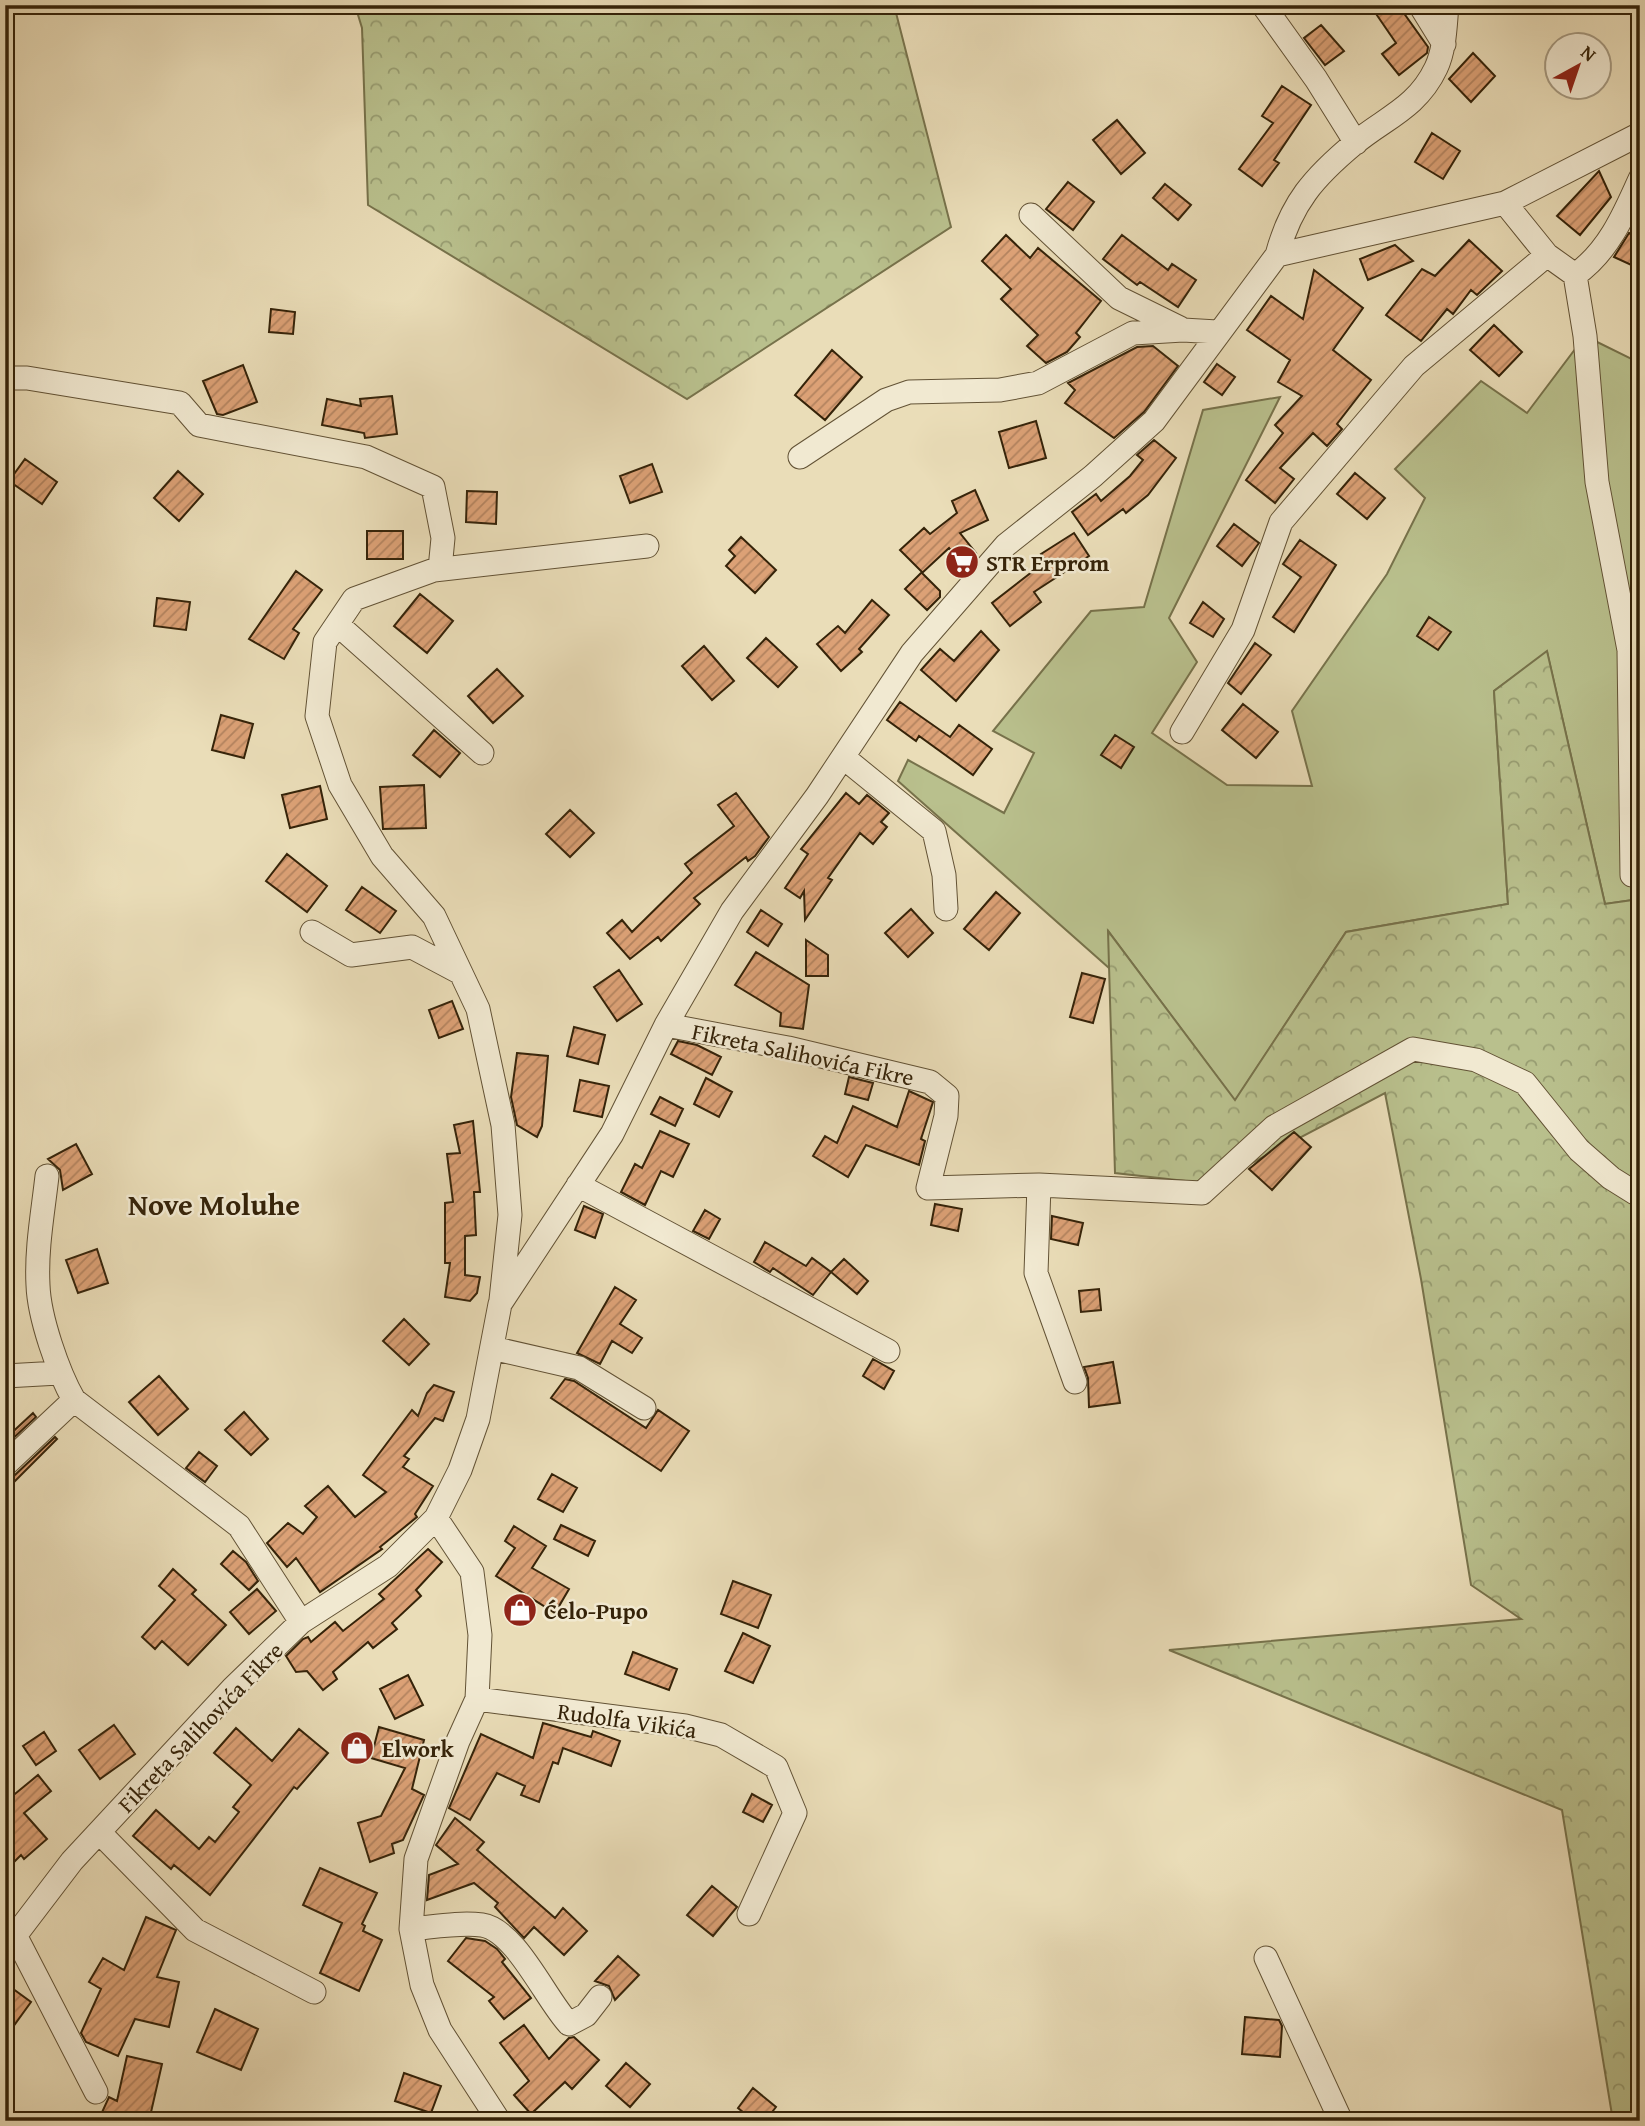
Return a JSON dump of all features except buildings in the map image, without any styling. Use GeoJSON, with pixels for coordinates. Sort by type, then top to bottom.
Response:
{"type":"FeatureCollection","features":[{"type":"Feature","properties":{"kind":"street"},"geometry":{"type":"LineString","coordinates":[[1262,5],[1316,79],[1356,143]]}},
{"type":"Feature","properties":{"kind":"street"},"geometry":{"type":"LineString","coordinates":[[1420,5],[1444,44]]}},
{"type":"Feature","properties":{"kind":"street","name":"Fikreta Salihovića Fikre"},"geometry":{"type":"LineString","coordinates":[[500,1304],[612,1134],[666,1025],[732,911],[843,757],[912,653],[1006,545],[1093,476],[1154,421],[1217,332],[1277,255],[1284,228],[1297,201],[1356,143],[1398,116],[1420,92],[1436,69],[1444,44],[1447,5]]}},
{"type":"Feature","properties":{"kind":"street"},"geometry":{"type":"LineString","coordinates":[[1277,255],[1505,203],[1640,134]]}},
{"type":"Feature","properties":{"kind":"street"},"geometry":{"type":"LineString","coordinates":[[1575,275],[1593,262],[1624,216],[1640,178]]}},
{"type":"Feature","properties":{"kind":"street"},"geometry":{"type":"LineString","coordinates":[[1505,203],[1547,255],[1575,275],[1585,336],[1597,482],[1629,650],[1632,875]]}},
{"type":"Feature","properties":{"kind":"street"},"geometry":{"type":"LineString","coordinates":[[1031,215],[1119,298],[1183,330]]}},
{"type":"Feature","properties":{"kind":"street"},"geometry":{"type":"LineString","coordinates":[[1182,732],[1243,630],[1281,522],[1414,366],[1547,255]]}},
{"type":"Feature","properties":{"kind":"street"},"geometry":{"type":"LineString","coordinates":[[800,457],[864,414],[909,392],[1000,390],[1038,383],[1133,332],[1217,332]]}},
{"type":"Feature","properties":{"kind":"street"},"geometry":{"type":"LineString","coordinates":[[5,378],[27,378],[180,403],[199,425],[354,454],[393,467],[433,487],[443,538],[440,569]]}},
{"type":"Feature","properties":{"kind":"street","name":"Fikreta Salihovića Fikre"},"geometry":{"type":"LineString","coordinates":[[96,2092],[9,1940],[72,1861],[232,1689],[302,1622],[388,1566],[436,1518],[460,1470],[478,1419],[500,1304],[510,1215],[503,1125],[478,1009],[434,916],[382,856],[340,785],[317,716],[325,642],[355,599],[440,569],[647,546]]}},
{"type":"Feature","properties":{"kind":"street"},"geometry":{"type":"LineString","coordinates":[[337,624],[482,753]]}},
{"type":"Feature","properties":{"kind":"street"},"geometry":{"type":"LineString","coordinates":[[843,757],[934,831],[944,875],[946,909]]}},
{"type":"Feature","properties":{"kind":"street"},"geometry":{"type":"LineString","coordinates":[[312,932],[351,955],[412,947],[461,973]]}},
{"type":"Feature","properties":{"kind":"street","name":"Fikreta Salihovića Fikre"},"geometry":{"type":"LineString","coordinates":[[666,1025],[788,1048],[930,1082],[947,1096],[947,1106],[928,1188],[1039,1185]]}},
{"type":"Feature","properties":{"kind":"street"},"geometry":{"type":"LineString","coordinates":[[1075,1382],[1037,1273],[1039,1185],[1202,1193],[1274,1127],[1413,1049],[1476,1060],[1525,1083],[1579,1150],[1611,1178],[1635,1193],[1640,1192]]}},
{"type":"Feature","properties":{"kind":"street","name":"Fikreta Salihovića Fikre"},"geometry":{"type":"LineString","coordinates":[[47,1176],[37,1288],[59,1373],[74,1400],[239,1526],[302,1622]]}},
{"type":"Feature","properties":{"kind":"street"},"geometry":{"type":"LineString","coordinates":[[578,1185],[888,1351]]}},
{"type":"Feature","properties":{"kind":"street"},"geometry":{"type":"LineString","coordinates":[[492,1348],[579,1368],[644,1408]]}},
{"type":"Feature","properties":{"kind":"street"},"geometry":{"type":"LineString","coordinates":[[5,1376],[59,1373]]}},
{"type":"Feature","properties":{"kind":"street"},"geometry":{"type":"LineString","coordinates":[[5,1465],[74,1400]]}},
{"type":"Feature","properties":{"kind":"street"},"geometry":{"type":"LineString","coordinates":[[436,1518],[472,1572],[480,1635],[477,1699],[458,1741],[416,1859],[411,1929],[422,1985],[440,2030],[499,2121]]}},
{"type":"Feature","properties":{"kind":"street","name":"Rudolfa Vikića"},"geometry":{"type":"LineString","coordinates":[[477,1699],[685,1726],[721,1735],[776,1767],[795,1813],[749,1914]]}},
{"type":"Feature","properties":{"kind":"street","name":"Fikreta Salihovića Fikre"},"geometry":{"type":"LineString","coordinates":[[99,1832],[195,1930],[314,1992]]}},
{"type":"Feature","properties":{"kind":"street"},"geometry":{"type":"LineString","coordinates":[[411,1929],[484,1925],[502,1936],[522,1956],[557,2011],[569,2024],[586,2015],[600,1997]]}},
{"type":"Feature","properties":{"kind":"street"},"geometry":{"type":"LineString","coordinates":[[1266,1958],[1341,2121]]}},
{"type":"Feature","properties":{"kind":"path"},"geometry":{"type":"LineString","coordinates":[[1632,875],[1640,972]]}},
{"type":"Feature","properties":{"kind":"green space"},"geometry":{"type":"Polygon","coordinates":[[[355,5],[894,5],[951,227],[687,399],[368,205],[362,28],[355,5]]]}},
{"type":"Feature","properties":{"kind":"green space"},"geometry":{"type":"Polygon","coordinates":[[[1585,336],[1640,363],[1640,899],[1605,904],[1547,652],[1494,691],[1508,904],[1346,932],[1235,1101],[1109,932],[1109,968],[898,781],[908,760],[1004,813],[1034,753],[993,731],[1091,611],[1144,607],[1203,410],[1280,397],[1169,618],[1197,662],[1152,733],[1227,785],[1312,786],[1292,711],[1387,574],[1425,498],[1395,469],[1481,381],[1527,413],[1585,336]]]}},
{"type":"Feature","properties":{"kind":"green space"},"geometry":{"type":"Polygon","coordinates":[[[1547,651],[1605,904],[1640,899],[1640,2121],[1613,2121],[1562,1810],[1169,1650],[1521,1619],[1471,1585],[1421,1279],[1385,1093],[1212,1184],[1115,1173],[1108,931],[1235,1100],[1346,932],[1508,904],[1494,691],[1547,651]]]}},
{"type":"Feature","properties":{"kind":"place","name":"STR Erprom"},"geometry":{"type":"Point","coordinates":[962,562]}},
{"type":"Feature","properties":{"kind":"place","name":"Ćelo-Pupo"},"geometry":{"type":"Point","coordinates":[520,1610]}},
{"type":"Feature","properties":{"kind":"place","name":"Elwork"},"geometry":{"type":"Point","coordinates":[357,1748]}},
{"type":"Feature","properties":{"kind":"district","name":"Nove Moluhe"},"geometry":{"type":"Point","coordinates":[214,1204]}}]}
